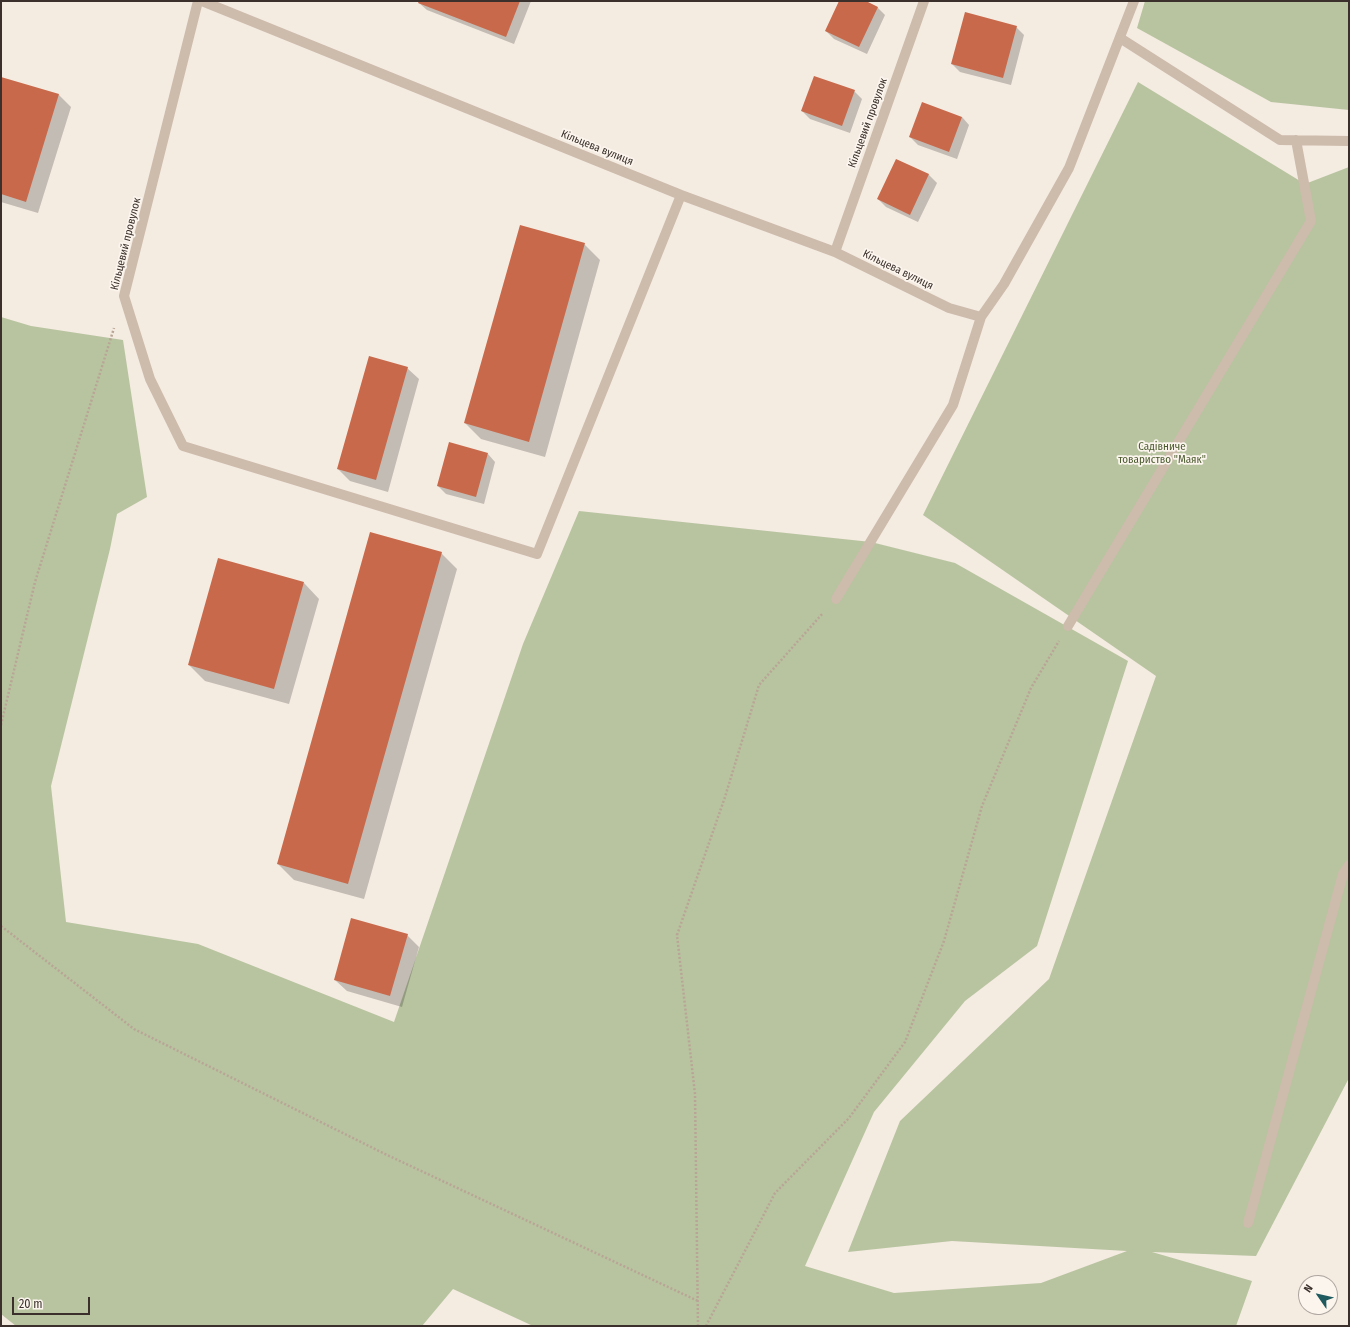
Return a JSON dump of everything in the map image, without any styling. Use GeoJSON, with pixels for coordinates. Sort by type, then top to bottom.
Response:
{"type":"FeatureCollection","features":[{"type":"Feature","properties":{"kind":"street","name":"Кільцевий провулок"},"geometry":{"type":"LineString","coordinates":[[198,1],[124,296],[150,379],[183,446],[537,554],[682,195]]}},
{"type":"Feature","properties":{"kind":"street","name":"Кільцева вулиця"},"geometry":{"type":"LineString","coordinates":[[202,1],[682,195],[835,252],[949,308],[981,317]]}},
{"type":"Feature","properties":{"kind":"street","name":"Кільцевий провулок"},"geometry":{"type":"LineString","coordinates":[[835,252],[924,1]]}},
{"type":"Feature","properties":{"kind":"street"},"geometry":{"type":"LineString","coordinates":[[836,599],[953,405],[981,317],[1004,284],[1069,168],[1134,1]]}},
{"type":"Feature","properties":{"kind":"street"},"geometry":{"type":"LineString","coordinates":[[1120,38],[1280,140],[1349,141]]}},
{"type":"Feature","properties":{"kind":"street"},"geometry":{"type":"LineString","coordinates":[[1068,626],[1311,221],[1296,140]]}},
{"type":"Feature","properties":{"kind":"street"},"geometry":{"type":"LineString","coordinates":[[1248,1223],[1343,874],[1349,865]]}},
{"type":"Feature","properties":{"kind":"path"},"geometry":{"type":"LineString","coordinates":[[1,725],[35,582],[115,326]]}},
{"type":"Feature","properties":{"kind":"path"},"geometry":{"type":"LineString","coordinates":[[698,1326],[695,1094],[677,935],[725,797],[759,685],[836,599]]}},
{"type":"Feature","properties":{"kind":"path"},"geometry":{"type":"LineString","coordinates":[[706,1326],[775,1193],[849,1118],[905,1042],[944,941],[982,806],[1031,688],[1068,626]]}},
{"type":"Feature","properties":{"kind":"path"},"geometry":{"type":"LineString","coordinates":[[1,926],[134,1029],[385,1154],[698,1300]]}},
{"type":"Feature","properties":{"kind":"green space"},"geometry":{"type":"Polygon","coordinates":[[[1145,1],[1349,1],[1349,110],[1271,102],[1137,28],[1145,1]]]}},
{"type":"Feature","properties":{"kind":"green space","name":"Садівниче товариство \"Маяк\""},"geometry":{"type":"Polygon","coordinates":[[[1138,82],[1305,184],[1349,167],[1349,1078],[1256,1256],[1152,1252],[1252,1281],[1236,1326],[533,1326],[453,1289],[422,1326],[16,1326],[1,1314],[1,317],[31,326],[123,340],[147,497],[117,514],[110,549],[51,786],[66,922],[198,944],[394,1022],[523,644],[579,511],[871,542],[955,563],[1128,661],[1037,946],[965,1001],[874,1112],[805,1266],[894,1293],[1041,1283],[1127,1251],[952,1241],[848,1252],[900,1121],[1049,979],[1156,676],[923,515],[1138,82]]]}},
{"type":"Feature","properties":{"kind":"building"},"geometry":{"type":"Polygon","coordinates":[[[419,1],[520,1],[506,37],[418,3],[419,1]]]}},
{"type":"Feature","properties":{"kind":"building"},"geometry":{"type":"Polygon","coordinates":[[[839,1],[866,1],[878,7],[859,47],[825,31],[839,1]]]}},
{"type":"Feature","properties":{"kind":"building"},"geometry":{"type":"Polygon","coordinates":[[[965,12],[1017,26],[1003,78],[951,64],[965,12]]]}},
{"type":"Feature","properties":{"kind":"building"},"geometry":{"type":"Polygon","coordinates":[[[814,76],[855,90],[842,126],[801,111],[814,76]]]}},
{"type":"Feature","properties":{"kind":"building"},"geometry":{"type":"Polygon","coordinates":[[[1,77],[59,94],[26,202],[1,194],[1,77]]]}},
{"type":"Feature","properties":{"kind":"building"},"geometry":{"type":"Polygon","coordinates":[[[922,102],[962,117],[949,152],[909,137],[922,102]]]}},
{"type":"Feature","properties":{"kind":"building"},"geometry":{"type":"Polygon","coordinates":[[[896,159],[929,174],[910,215],[877,199],[896,159]]]}},
{"type":"Feature","properties":{"kind":"building"},"geometry":{"type":"Polygon","coordinates":[[[520,225],[585,243],[529,442],[464,423],[520,225]]]}},
{"type":"Feature","properties":{"kind":"building"},"geometry":{"type":"Polygon","coordinates":[[[369,356],[408,367],[376,480],[337,469],[369,356]]]}},
{"type":"Feature","properties":{"kind":"building"},"geometry":{"type":"Polygon","coordinates":[[[449,442],[488,453],[476,497],[437,486],[449,442]]]}},
{"type":"Feature","properties":{"kind":"building"},"geometry":{"type":"Polygon","coordinates":[[[370,532],[442,552],[348,884],[277,864],[370,532]]]}},
{"type":"Feature","properties":{"kind":"building"},"geometry":{"type":"Polygon","coordinates":[[[218,558],[304,582],[274,689],[188,665],[218,558]]]}},
{"type":"Feature","properties":{"kind":"building"},"geometry":{"type":"Polygon","coordinates":[[[351,918],[408,934],[390,996],[334,980],[351,918]]]}}]}
